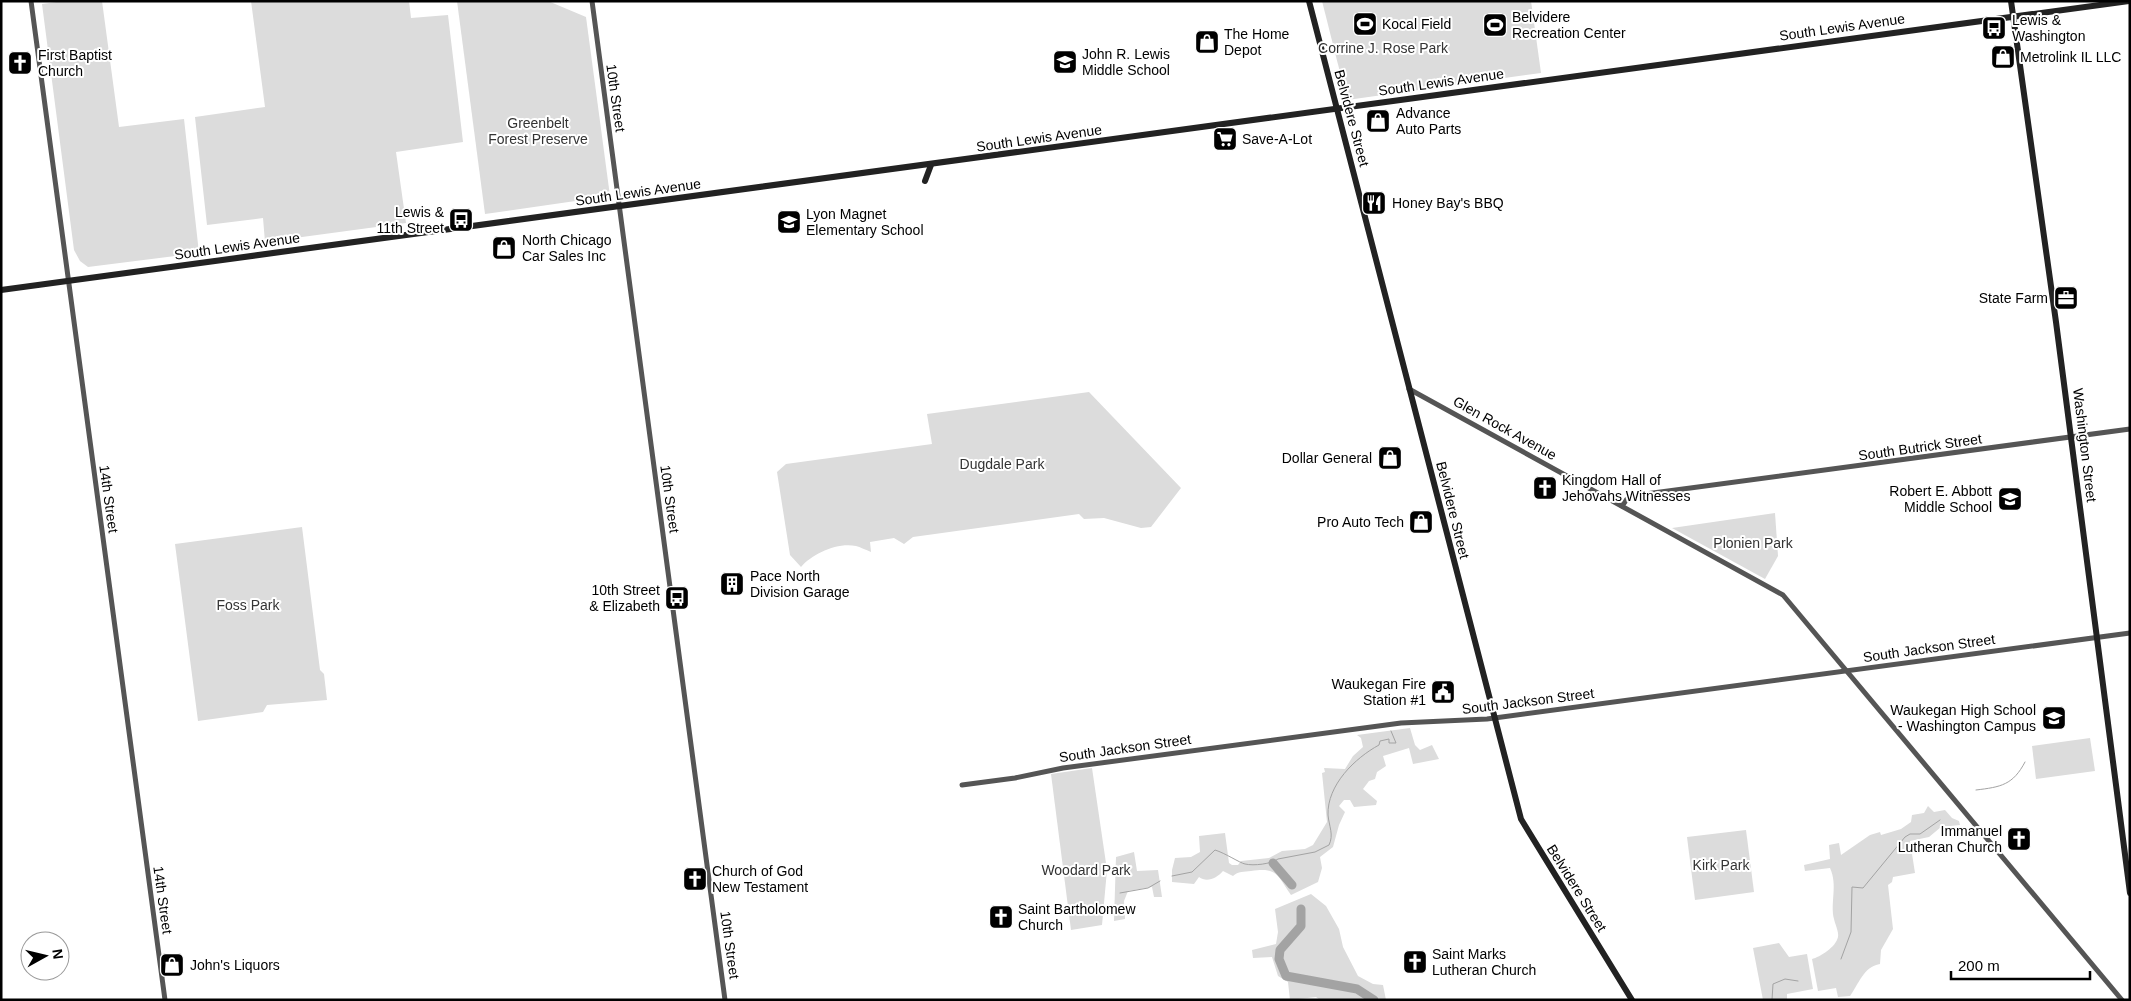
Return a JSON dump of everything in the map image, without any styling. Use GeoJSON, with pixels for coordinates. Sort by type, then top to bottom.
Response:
{"type":"FeatureCollection","features":[{"type":"Feature","properties":{"kind":"main road","name":"Belvidere Street"},"geometry":{"type":"LineString","coordinates":[[1309,1],[1493,718],[1523,825],[1632,1000]]}},
{"type":"Feature","properties":{"kind":"main road","name":"Washington Street"},"geometry":{"type":"LineString","coordinates":[[2011,1],[2071,438],[2130,893]]}},
{"type":"Feature","properties":{"kind":"main road","name":"South Lewis Avenue"},"geometry":{"type":"LineString","coordinates":[[1,290],[620,208],[2129,1]]}},
{"type":"Feature","properties":{"kind":"main road"},"geometry":{"type":"LineString","coordinates":[[925,181],[931,165]]}},
{"type":"Feature","properties":{"kind":"street","name":"14th Street"},"geometry":{"type":"LineString","coordinates":[[31,1],[165,1000]]}},
{"type":"Feature","properties":{"kind":"street","name":"10th Street"},"geometry":{"type":"LineString","coordinates":[[592,1],[726,1000]]}},
{"type":"Feature","properties":{"kind":"street","name":"Glen Rock Avenue"},"geometry":{"type":"LineString","coordinates":[[1409,389],[1782,594],[2122,1000]]}},
{"type":"Feature","properties":{"kind":"street","name":"South Butrick Street"},"geometry":{"type":"LineString","coordinates":[[1622,506],[1628,499],[1638,495],[2130,429]]}},
{"type":"Feature","properties":{"kind":"street","name":"South Jackson Street"},"geometry":{"type":"LineString","coordinates":[[962,785],[1015,778],[1064,768],[1402,723],[1493,718],[2130,633]]}},
{"type":"Feature","properties":{"kind":"green space"},"geometry":{"type":"Polygon","coordinates":[[[64,1],[102,1],[119,127],[184,119],[199,253],[88,267],[80,261],[74,250],[42,4],[64,1]]]}},
{"type":"Feature","properties":{"kind":"green space"},"geometry":{"type":"Polygon","coordinates":[[[251,1],[409,1],[411,18],[448,15],[463,142],[396,152],[406,223],[265,242],[263,218],[207,225],[195,117],[265,107],[251,1]]]}},
{"type":"Feature","properties":{"kind":"green space","name":"Greenbelt Forest Preserve"},"geometry":{"type":"Polygon","coordinates":[[[457,1],[548,1],[586,17],[610,196],[485,214],[457,1]]]}},
{"type":"Feature","properties":{"kind":"green space","name":"Corrine J. Rose Park"},"geometry":{"type":"Polygon","coordinates":[[[1322,1],[1531,1],[1541,73],[1347,100],[1322,1]]]}},
{"type":"Feature","properties":{"kind":"green space","name":"Dugdale Park"},"geometry":{"type":"Polygon","coordinates":[[[1089,392],[1181,488],[1151,527],[1141,528],[1104,518],[1084,519],[1079,514],[913,537],[904,544],[894,538],[870,542],[871,552],[849,545],[833,547],[818,554],[801,567],[790,555],[777,472],[786,464],[932,444],[927,414],[1089,392]]]}},
{"type":"Feature","properties":{"kind":"green space","name":"Plonien Park"},"geometry":{"type":"Polygon","coordinates":[[[1775,513],[1778,556],[1765,579],[1672,528],[1775,513]]]}},
{"type":"Feature","properties":{"kind":"green space","name":"Foss Park"},"geometry":{"type":"Polygon","coordinates":[[[302,527],[320,670],[324,674],[327,700],[267,705],[263,712],[198,721],[175,544],[302,527]]]}},
{"type":"Feature","properties":{"kind":"green space"},"geometry":{"type":"Polygon","coordinates":[[[1410,728],[1415,745],[1420,750],[1432,745],[1439,759],[1413,764],[1409,748],[1383,756],[1386,766],[1377,772],[1375,779],[1369,781],[1363,789],[1377,801],[1376,805],[1354,807],[1350,800],[1344,800],[1339,806],[1345,812],[1333,847],[1320,857],[1322,868],[1318,882],[1291,895],[1276,874],[1267,870],[1241,872],[1233,876],[1223,871],[1212,879],[1205,880],[1199,877],[1194,884],[1172,882],[1175,858],[1191,857],[1200,852],[1199,836],[1225,833],[1229,863],[1232,865],[1238,865],[1241,861],[1269,858],[1282,851],[1305,849],[1313,845],[1327,822],[1322,773],[1325,772],[1324,768],[1345,769],[1353,756],[1363,747],[1361,738],[1357,735],[1410,728]]]}},
{"type":"Feature","properties":{"kind":"green space"},"geometry":{"type":"Polygon","coordinates":[[[2090,738],[2095,771],[2036,779],[2032,746],[2090,738]]]}},
{"type":"Feature","properties":{"kind":"green space","name":"Woodard Park"},"geometry":{"type":"Polygon","coordinates":[[[1092,768],[1107,870],[1102,925],[1071,930],[1051,774],[1092,768]]]}},
{"type":"Feature","properties":{"kind":"green space"},"geometry":{"type":"Polygon","coordinates":[[[1928,806],[1934,812],[1945,810],[1952,818],[1959,821],[1960,825],[1941,827],[1929,837],[1910,841],[1915,873],[1893,877],[1892,882],[1888,885],[1893,929],[1881,950],[1880,964],[1865,972],[1850,996],[1838,997],[1836,988],[1818,991],[1812,959],[1831,948],[1838,937],[1833,913],[1834,887],[1830,868],[1805,871],[1804,865],[1830,859],[1829,845],[1839,843],[1841,855],[1870,835],[1880,832],[1881,835],[1901,829],[1911,822],[1912,815],[1924,813],[1928,806]]]}},
{"type":"Feature","properties":{"kind":"green space","name":"Kirk Park"},"geometry":{"type":"Polygon","coordinates":[[[1746,830],[1754,892],[1695,900],[1687,837],[1746,830]]]}},
{"type":"Feature","properties":{"kind":"green space"},"geometry":{"type":"Polygon","coordinates":[[[1134,852],[1137,871],[1158,870],[1162,897],[1154,897],[1152,887],[1128,891],[1124,901],[1125,919],[1114,921],[1116,857],[1134,852]]]}},
{"type":"Feature","properties":{"kind":"green space"},"geometry":{"type":"Polygon","coordinates":[[[1311,894],[1326,906],[1339,929],[1343,947],[1358,976],[1373,984],[1383,985],[1386,1000],[1320,1000],[1316,997],[1290,1000],[1288,982],[1278,976],[1272,957],[1253,958],[1252,950],[1276,944],[1278,932],[1275,909],[1311,894]]]}},
{"type":"Feature","properties":{"kind":"green space"},"geometry":{"type":"Polygon","coordinates":[[[1779,943],[1789,957],[1807,954],[1813,989],[1787,994],[1787,1000],[1763,1000],[1753,948],[1779,943]]]}},
{"type":"Feature","properties":{"kind":"waterway"},"geometry":{"type":"LineString","coordinates":[[1172,876],[1192,872],[1215,850],[1243,863],[1258,865],[1315,852],[1329,845],[1331,834],[1328,815],[1329,804],[1337,783],[1352,765],[1379,745],[1380,741],[1389,739],[1389,743],[1396,743],[1391,731]]}},
{"type":"Feature","properties":{"kind":"waterway"},"geometry":{"type":"LineString","coordinates":[[1976,790],[2005,784],[2016,776],[2025,762]]}},
{"type":"Feature","properties":{"kind":"waterway"},"geometry":{"type":"LineString","coordinates":[[1841,959],[1851,932],[1852,887],[1863,888],[1905,837],[1910,834],[1920,834],[1940,820]]}},
{"type":"Feature","properties":{"kind":"waterway"},"geometry":{"type":"LineString","coordinates":[[1273,863],[1292,885]]}},
{"type":"Feature","properties":{"kind":"waterway"},"geometry":{"type":"LineString","coordinates":[[1120,893],[1148,888],[1160,881]]}},
{"type":"Feature","properties":{"kind":"waterway"},"geometry":{"type":"LineString","coordinates":[[1301,909],[1301,926],[1280,950],[1279,959],[1286,976],[1357,989],[1374,1000]]}},
{"type":"Feature","properties":{"kind":"waterway"},"geometry":{"type":"LineString","coordinates":[[1772,1000],[1773,984],[1785,979],[1798,981]]}},
{"type":"Feature","properties":{"kind":"place","name":"Kocal Field"},"geometry":{"type":"Point","coordinates":[1365,24]}},
{"type":"Feature","properties":{"kind":"place","name":"Belvidere Recreation Center"},"geometry":{"type":"Point","coordinates":[1495,25]}},
{"type":"Feature","properties":{"kind":"place","name":"Lewis & Washington"},"geometry":{"type":"Point","coordinates":[1994,28]}},
{"type":"Feature","properties":{"kind":"place","name":"The Home Depot"},"geometry":{"type":"Point","coordinates":[1207,42]}},
{"type":"Feature","properties":{"kind":"place","name":"Metrolink IL LLC"},"geometry":{"type":"Point","coordinates":[2003,57]}},
{"type":"Feature","properties":{"kind":"place","name":"John R. Lewis Middle School"},"geometry":{"type":"Point","coordinates":[1065,62]}},
{"type":"Feature","properties":{"kind":"place","name":"First Baptist Church"},"geometry":{"type":"Point","coordinates":[20,63]}},
{"type":"Feature","properties":{"kind":"place","name":"Advance Auto Parts"},"geometry":{"type":"Point","coordinates":[1378,121]}},
{"type":"Feature","properties":{"kind":"place","name":"Save-A-Lot"},"geometry":{"type":"Point","coordinates":[1225,139]}},
{"type":"Feature","properties":{"kind":"place","name":"Honey Bay's BBQ"},"geometry":{"type":"Point","coordinates":[1374,203]}},
{"type":"Feature","properties":{"kind":"place","name":"Lewis & 11th Street"},"geometry":{"type":"Point","coordinates":[461,220]}},
{"type":"Feature","properties":{"kind":"place","name":"Lyon Magnet Elementary School"},"geometry":{"type":"Point","coordinates":[789,222]}},
{"type":"Feature","properties":{"kind":"place","name":"North Chicago Car Sales Inc"},"geometry":{"type":"Point","coordinates":[504,248]}},
{"type":"Feature","properties":{"kind":"place","name":"State Farm"},"geometry":{"type":"Point","coordinates":[2066,298]}},
{"type":"Feature","properties":{"kind":"place","name":"Dollar General"},"geometry":{"type":"Point","coordinates":[1390,458]}},
{"type":"Feature","properties":{"kind":"place","name":"Kingdom Hall of Jehovahs Witnesses"},"geometry":{"type":"Point","coordinates":[1545,488]}},
{"type":"Feature","properties":{"kind":"place","name":"Robert E. Abbott Middle School"},"geometry":{"type":"Point","coordinates":[2010,499]}},
{"type":"Feature","properties":{"kind":"place","name":"Pro Auto Tech"},"geometry":{"type":"Point","coordinates":[1421,522]}},
{"type":"Feature","properties":{"kind":"place","name":"Pace North Division Garage"},"geometry":{"type":"Point","coordinates":[732,584]}},
{"type":"Feature","properties":{"kind":"place","name":"10th Street & Elizabeth"},"geometry":{"type":"Point","coordinates":[677,598]}},
{"type":"Feature","properties":{"kind":"place","name":"Waukegan Fire Station #1"},"geometry":{"type":"Point","coordinates":[1443,692]}},
{"type":"Feature","properties":{"kind":"place","name":"Waukegan High School - Washington Campus"},"geometry":{"type":"Point","coordinates":[2054,718]}},
{"type":"Feature","properties":{"kind":"place","name":"Immanuel Lutheran Church"},"geometry":{"type":"Point","coordinates":[2019,839]}},
{"type":"Feature","properties":{"kind":"place","name":"Church of God New Testament"},"geometry":{"type":"Point","coordinates":[695,879]}},
{"type":"Feature","properties":{"kind":"place","name":"Saint Bartholomew Church"},"geometry":{"type":"Point","coordinates":[1001,917]}},
{"type":"Feature","properties":{"kind":"place","name":"Saint Marks Lutheran Church"},"geometry":{"type":"Point","coordinates":[1415,962]}},
{"type":"Feature","properties":{"kind":"place","name":"John's Liquors"},"geometry":{"type":"Point","coordinates":[172,965]}}]}
